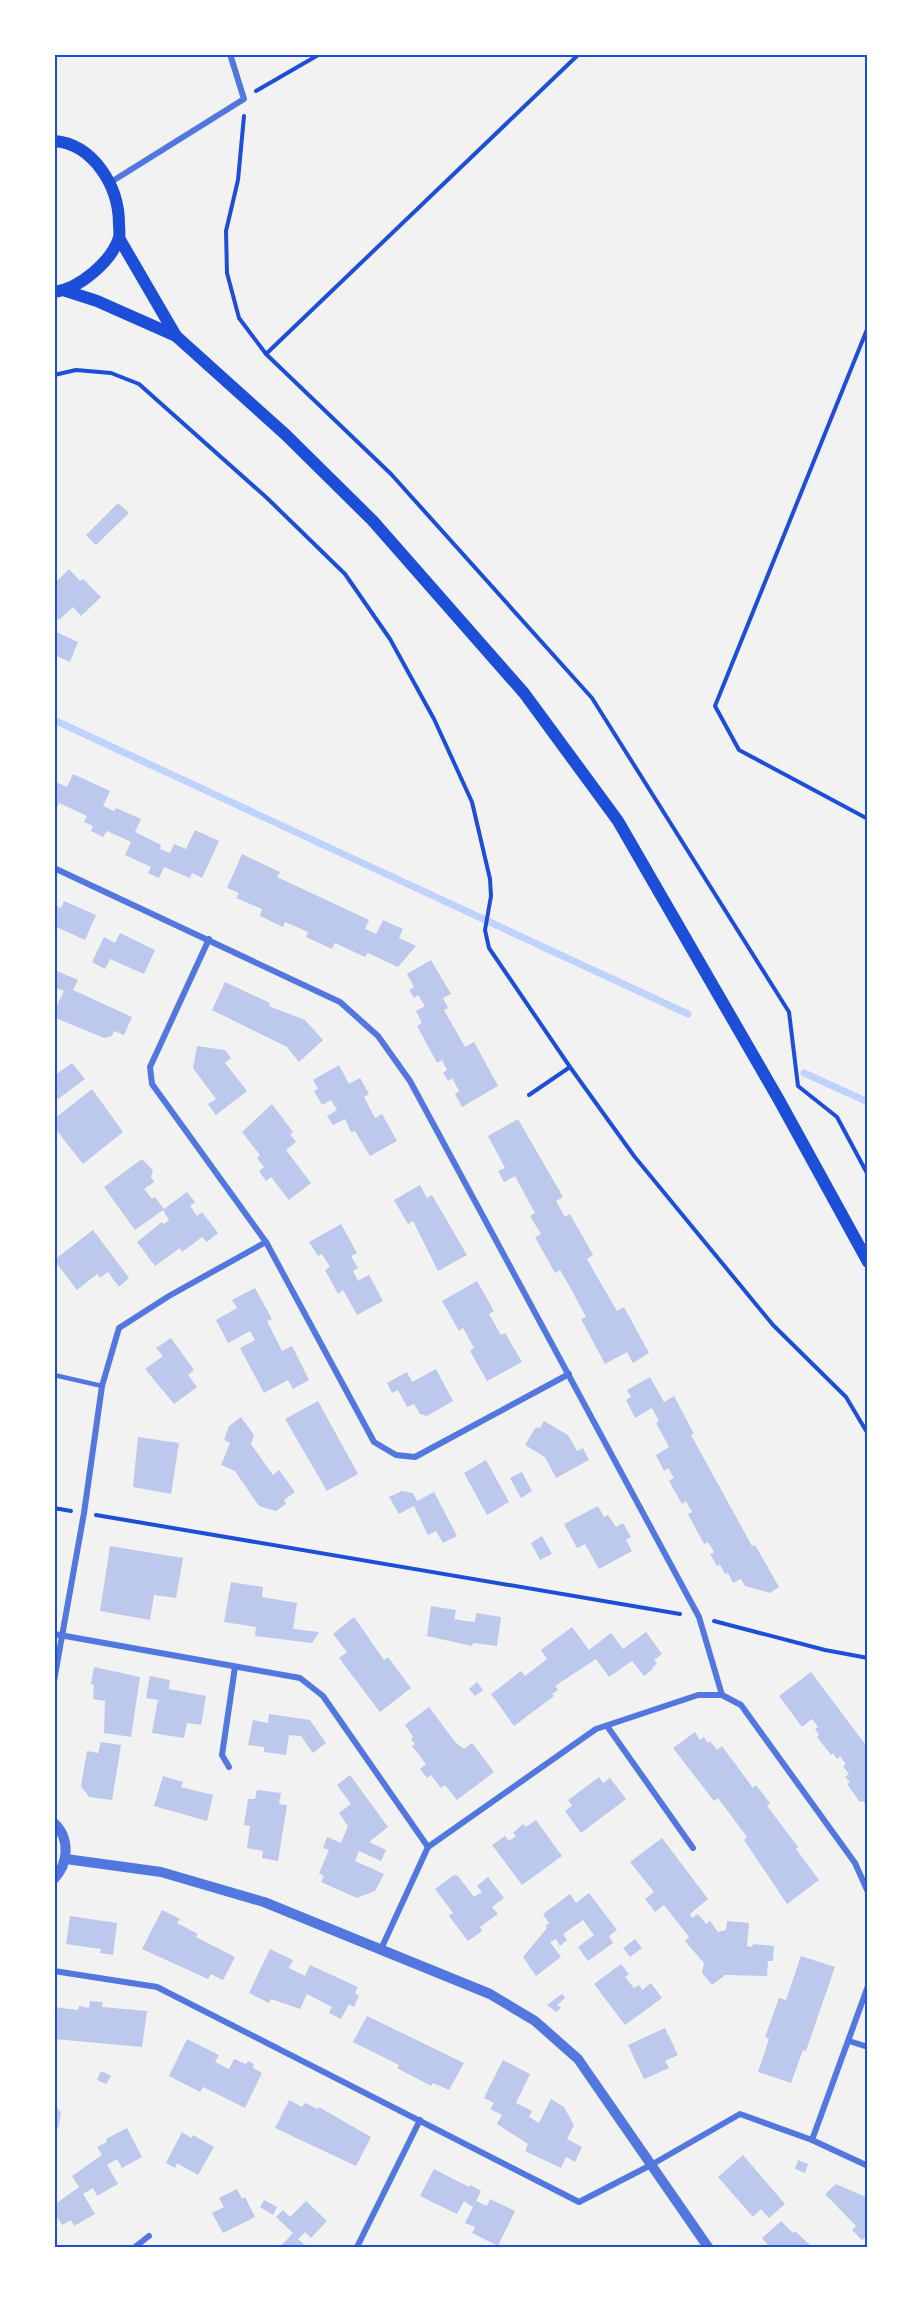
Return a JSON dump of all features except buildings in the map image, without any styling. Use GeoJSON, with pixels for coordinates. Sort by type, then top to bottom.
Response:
{"type":"FeatureCollection","features":[{"type":"Feature","properties":{"kind":"main road"},"geometry":{"type":"LineString","coordinates":[[54,141],[63,141],[91,157],[111,182],[119,213],[119,238],[176,336]]}},
{"type":"Feature","properties":{"kind":"main road"},"geometry":{"type":"LineString","coordinates":[[60,291],[95,273],[119,238]]}},
{"type":"Feature","properties":{"kind":"main road"},"geometry":{"type":"LineString","coordinates":[[60,291],[98,301],[176,336],[286,435],[373,520],[524,693],[618,821],[779,1100],[868,1262]]}},
{"type":"Feature","properties":{"kind":"street"},"geometry":{"type":"LineString","coordinates":[[111,182],[244,99],[230,54]]}},
{"type":"Feature","properties":{"kind":"street"},"geometry":{"type":"LineString","coordinates":[[54,868],[340,1002],[378,1036],[410,1081],[699,1617],[722,1695]]}},
{"type":"Feature","properties":{"kind":"street"},"geometry":{"type":"LineString","coordinates":[[209,939],[150,1067],[152,1084],[266,1242],[374,1442],[396,1455],[415,1457],[569,1374]]}},
{"type":"Feature","properties":{"kind":"street"},"geometry":{"type":"LineString","coordinates":[[54,1681],[57,1635],[84,1513],[102,1386],[119,1328],[169,1296],[266,1242]]}},
{"type":"Feature","properties":{"kind":"street"},"geometry":{"type":"LineString","coordinates":[[57,1635],[300,1678],[323,1696],[428,1846]]}},
{"type":"Feature","properties":{"kind":"street"},"geometry":{"type":"LineString","coordinates":[[229,1767],[222,1755],[235,1667]]}},
{"type":"Feature","properties":{"kind":"street"},"geometry":{"type":"LineString","coordinates":[[381,1949],[428,1846],[596,1729],[698,1695],[722,1695],[741,1705],[855,1863],[868,1892]]}},
{"type":"Feature","properties":{"kind":"street"},"geometry":{"type":"LineString","coordinates":[[607,1726],[693,1848]]}},
{"type":"Feature","properties":{"kind":"street"},"geometry":{"type":"LineString","coordinates":[[54,1823],[60,1829],[66,1844],[66,1859],[54,1879]]}},
{"type":"Feature","properties":{"kind":"street"},"geometry":{"type":"LineString","coordinates":[[66,1859],[161,1872],[264,1902],[490,1994],[536,2020],[578,2059],[708,2247]]}},
{"type":"Feature","properties":{"kind":"street"},"geometry":{"type":"LineString","coordinates":[[54,1971],[157,1987],[579,2202],[651,2165],[740,2114],[812,2140],[868,2166]]}},
{"type":"Feature","properties":{"kind":"street"},"geometry":{"type":"LineString","coordinates":[[812,2140],[868,1986]]}},
{"type":"Feature","properties":{"kind":"street"},"geometry":{"type":"LineString","coordinates":[[849,2041],[868,2047]]}},
{"type":"Feature","properties":{"kind":"street"},"geometry":{"type":"LineString","coordinates":[[357,2247],[420,2120]]}},
{"type":"Feature","properties":{"kind":"street"},"geometry":{"type":"LineString","coordinates":[[135,2247],[149,2236]]}},
{"type":"Feature","properties":{"kind":"lane"},"geometry":{"type":"LineString","coordinates":[[54,1375],[102,1386]]}},
{"type":"Feature","properties":{"kind":"path"},"geometry":{"type":"LineString","coordinates":[[320,54],[244,99],[245,129],[238,180],[226,231],[227,273],[239,318],[266,354],[391,474],[592,698],[789,1012],[798,1086],[837,1117],[868,1175]]}},
{"type":"Feature","properties":{"kind":"path"},"geometry":{"type":"LineString","coordinates":[[266,354],[579,54]]}},
{"type":"Feature","properties":{"kind":"path"},"geometry":{"type":"LineString","coordinates":[[868,327],[715,706],[739,750],[868,819]]}},
{"type":"Feature","properties":{"kind":"path"},"geometry":{"type":"LineString","coordinates":[[54,375],[76,370],[111,373],[139,384],[267,498],[345,574],[390,639],[434,719],[472,802],[490,879],[491,896],[485,930],[489,948],[634,1156],[773,1325],[846,1397],[868,1434]]}},
{"type":"Feature","properties":{"kind":"path"},"geometry":{"type":"LineString","coordinates":[[530,1095],[570,1067]]}},
{"type":"Feature","properties":{"kind":"path"},"geometry":{"type":"LineString","coordinates":[[54,1508],[699,1617],[825,1650],[868,1658]]}},
{"type":"Feature","properties":{"kind":"waterway"},"geometry":{"type":"LineString","coordinates":[[54,720],[688,1014]]}},
{"type":"Feature","properties":{"kind":"waterway"},"geometry":{"type":"LineString","coordinates":[[804,1073],[868,1102]]}}]}
